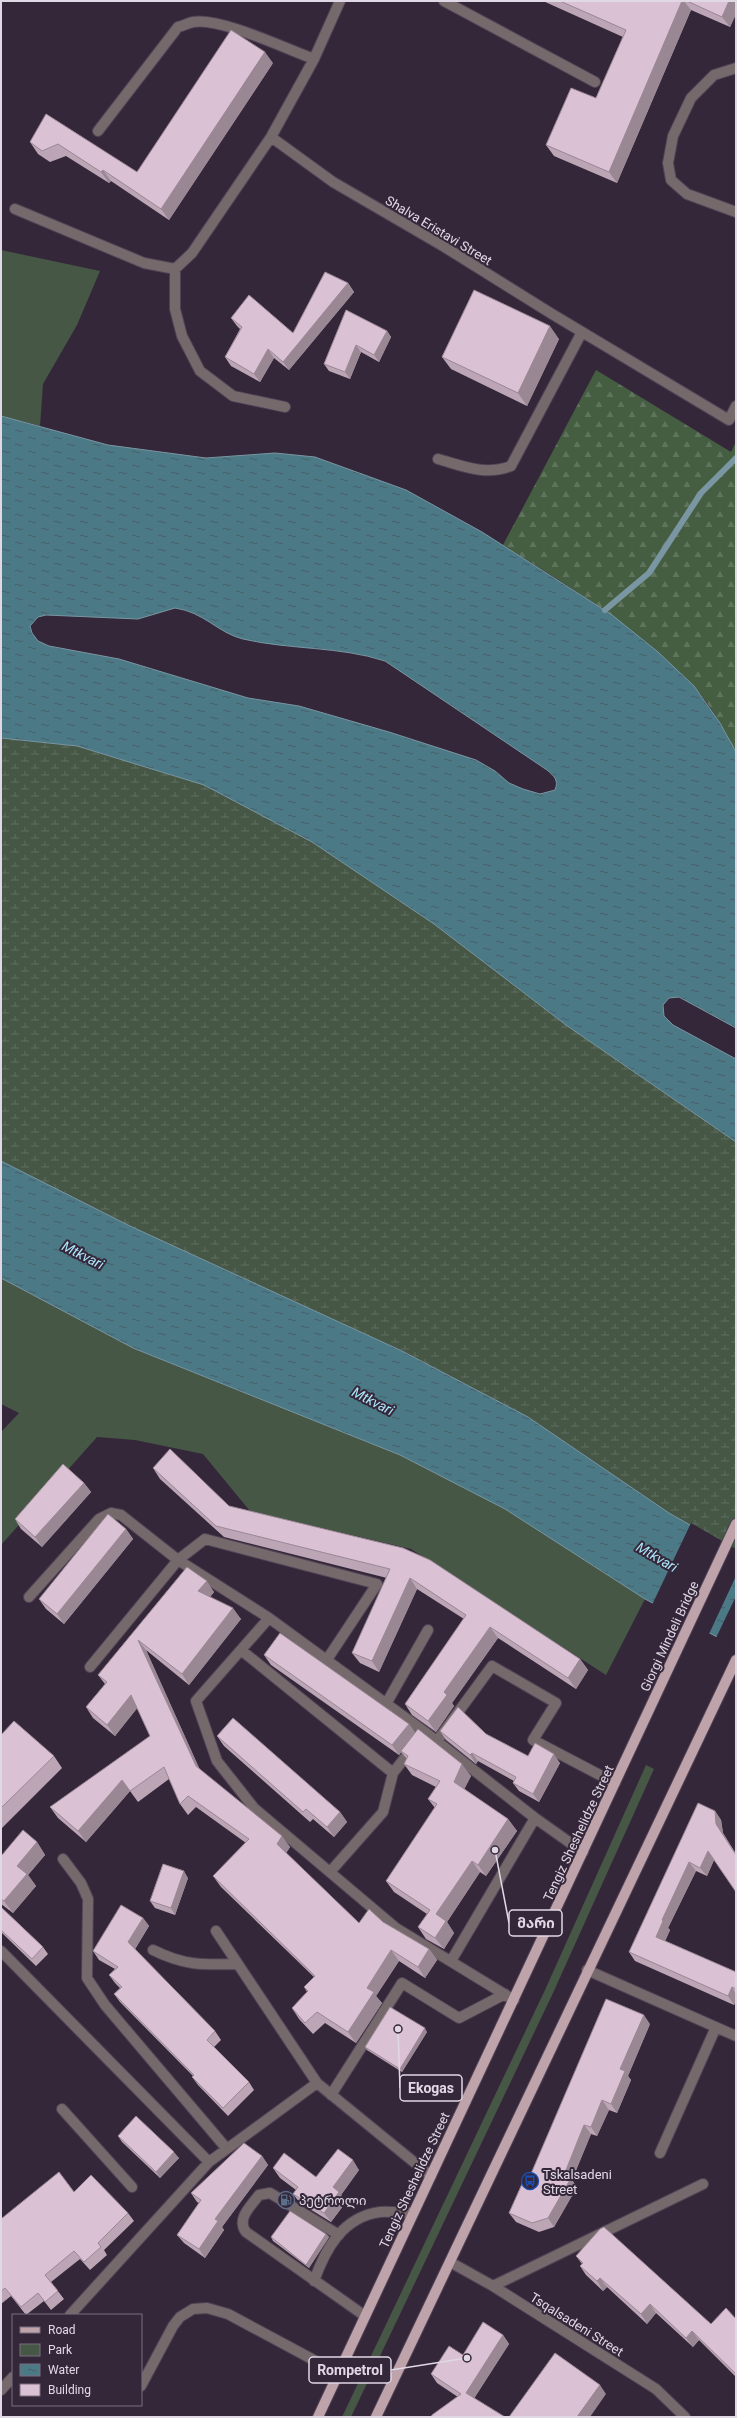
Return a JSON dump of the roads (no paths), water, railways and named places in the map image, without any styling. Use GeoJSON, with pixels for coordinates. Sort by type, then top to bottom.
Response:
{"type":"FeatureCollection","features":[{"type":"Feature","properties":{"kind":"main road","name":"Giorgi Mindeli Bridge"},"geometry":{"type":"LineString","coordinates":[[626,1759],[736,1524]]}},
{"type":"Feature","properties":{"kind":"main road"},"geometry":{"type":"LineString","coordinates":[[376,2417],[587,1970],[678,1784],[736,1660]]}},
{"type":"Feature","properties":{"kind":"main road","name":"Tengiz Sheshelidze Street"},"geometry":{"type":"LineString","coordinates":[[318,2417],[431,2176],[509,1997],[583,1852],[626,1759]]}},
{"type":"Feature","properties":{"kind":"street"},"geometry":{"type":"LineString","coordinates":[[285,407],[234,396],[200,371],[182,336],[175,309],[175,269],[192,253],[271,137],[314,59],[340,1]]}},
{"type":"Feature","properties":{"kind":"street"},"geometry":{"type":"LineString","coordinates":[[444,1],[595,82]]}},
{"type":"Feature","properties":{"kind":"street"},"geometry":{"type":"LineString","coordinates":[[98,131],[178,28],[193,22],[204,22],[231,28],[314,59]]}},
{"type":"Feature","properties":{"kind":"street"},"geometry":{"type":"LineString","coordinates":[[736,68],[714,75],[691,98],[674,136],[668,163],[671,180],[687,194],[736,212]]}},
{"type":"Feature","properties":{"kind":"street","name":"Shalva Eristavi Street"},"geometry":{"type":"LineString","coordinates":[[271,137],[333,182],[443,246],[728,420],[736,406]]}},
{"type":"Feature","properties":{"kind":"street"},"geometry":{"type":"LineString","coordinates":[[15,209],[144,262],[175,269]]}},
{"type":"Feature","properties":{"kind":"street"},"geometry":{"type":"LineString","coordinates":[[438,459],[481,471],[497,471],[511,466],[582,332]]}},
{"type":"Feature","properties":{"kind":"street"},"geometry":{"type":"LineString","coordinates":[[28,1597],[99,1519],[111,1513],[121,1515],[178,1560],[269,1618],[425,1732],[535,1818],[583,1852]]}},
{"type":"Feature","properties":{"kind":"street"},"geometry":{"type":"LineString","coordinates":[[90,1667],[178,1560],[205,1539],[377,1584],[326,1661]]}},
{"type":"Feature","properties":{"kind":"street"},"geometry":{"type":"LineString","coordinates":[[269,1618],[196,1701],[217,1761],[254,1808],[396,1928],[509,1997]]}},
{"type":"Feature","properties":{"kind":"street"},"geometry":{"type":"LineString","coordinates":[[386,1704],[428,1630]]}},
{"type":"Feature","properties":{"kind":"street"},"geometry":{"type":"LineString","coordinates":[[241,1650],[393,1773]]}},
{"type":"Feature","properties":{"kind":"street"},"geometry":{"type":"LineString","coordinates":[[437,1741],[492,1666],[556,1703],[533,1740],[615,1783]]}},
{"type":"Feature","properties":{"kind":"street"},"geometry":{"type":"LineString","coordinates":[[330,1872],[383,1812],[393,1773],[425,1732]]}},
{"type":"Feature","properties":{"kind":"street"},"geometry":{"type":"LineString","coordinates":[[451,1961],[535,1818]]}},
{"type":"Feature","properties":{"kind":"street"},"geometry":{"type":"LineString","coordinates":[[63,1859],[81,1883],[88,1899],[87,1978],[105,2005],[227,2149]]}},
{"type":"Feature","properties":{"kind":"street"},"geometry":{"type":"LineString","coordinates":[[216,1931],[317,2083],[431,2176]]}},
{"type":"Feature","properties":{"kind":"street"},"geometry":{"type":"LineString","coordinates":[[1,1950],[107,2056],[209,2162]]}},
{"type":"Feature","properties":{"kind":"street"},"geometry":{"type":"LineString","coordinates":[[153,1950],[174,1961],[212,1965],[238,1964]]}},
{"type":"Feature","properties":{"kind":"street"},"geometry":{"type":"LineString","coordinates":[[587,1970],[736,2036]]}},
{"type":"Feature","properties":{"kind":"street"},"geometry":{"type":"LineString","coordinates":[[331,2095],[402,1983],[459,2018],[509,1997]]}},
{"type":"Feature","properties":{"kind":"street"},"geometry":{"type":"LineString","coordinates":[[660,2154],[716,2027]]}},
{"type":"Feature","properties":{"kind":"street"},"geometry":{"type":"LineString","coordinates":[[71,2314],[209,2162],[317,2083]]}},
{"type":"Feature","properties":{"kind":"street"},"geometry":{"type":"LineString","coordinates":[[62,2109],[132,2187]]}},
{"type":"Feature","properties":{"kind":"street"},"geometry":{"type":"LineString","coordinates":[[493,2286],[703,2184]]}},
{"type":"Feature","properties":{"kind":"street"},"geometry":{"type":"LineString","coordinates":[[339,2235],[270,2193],[259,2195],[243,2217],[242,2223],[246,2232],[365,2316]]}},
{"type":"Feature","properties":{"kind":"street"},"geometry":{"type":"LineString","coordinates":[[314,2281],[323,2255],[339,2235],[353,2221],[379,2212],[413,2213]]}},
{"type":"Feature","properties":{"kind":"street","name":"Tsqalsadeni Street"},"geometry":{"type":"LineString","coordinates":[[450,2262],[493,2286],[656,2389],[685,2417]]}},
{"type":"Feature","properties":{"kind":"street"},"geometry":{"type":"LineString","coordinates":[[142,2384],[180,2317],[193,2309],[200,2308],[228,2314],[338,2373]]}},
{"type":"Feature","properties":{"kind":"street"},"geometry":{"type":"LineString","coordinates":[[1,2390],[12,2378]]}},
{"type":"Feature","properties":{"kind":"water"},"geometry":{"type":"Polygon","coordinates":[[[1,416],[108,445],[206,458],[275,453],[315,457],[406,490],[482,532],[612,615],[658,652],[694,686],[720,723],[736,752],[736,1028],[679,997],[669,998],[663,1005],[664,1016],[673,1025],[736,1059],[736,1142],[566,1025],[434,924],[312,842],[204,785],[77,746],[1,738],[1,416]],[[175,608],[138,619],[46,615],[38,617],[30,626],[32,633],[38,641],[49,646],[119,659],[248,698],[299,706],[389,732],[476,760],[495,771],[509,783],[523,789],[540,794],[555,790],[556,781],[554,776],[547,770],[385,661],[368,656],[332,650],[279,645],[243,639],[226,632],[203,618],[185,610],[175,608]]]}},
{"type":"Feature","properties":{"kind":"water","name":"Mtkvari"},"geometry":{"type":"Polygon","coordinates":[[[1,1161],[130,1226],[402,1351],[528,1417],[669,1513],[736,1551],[736,1647],[645,1599],[505,1509],[400,1455],[133,1348],[1,1278],[1,1161]]]}},
{"type":"Feature","properties":{"kind":"waterway"},"geometry":{"type":"LineString","coordinates":[[605,610],[649,573],[701,493],[736,458]]}},
{"type":"Feature","properties":{"kind":"place","name":"მარი"},"geometry":{"type":"Point","coordinates":[495,1850]}},
{"type":"Feature","properties":{"kind":"place","name":"Ekogas"},"geometry":{"type":"Point","coordinates":[398,2029]}},
{"type":"Feature","properties":{"kind":"place","name":"Tskalsadeni Street"},"geometry":{"type":"Point","coordinates":[530,2181]}},
{"type":"Feature","properties":{"kind":"place","name":"პეტროლი"},"geometry":{"type":"Point","coordinates":[286,2200]}},
{"type":"Feature","properties":{"kind":"place","name":"Rompetrol"},"geometry":{"type":"Point","coordinates":[467,2358]}}]}
